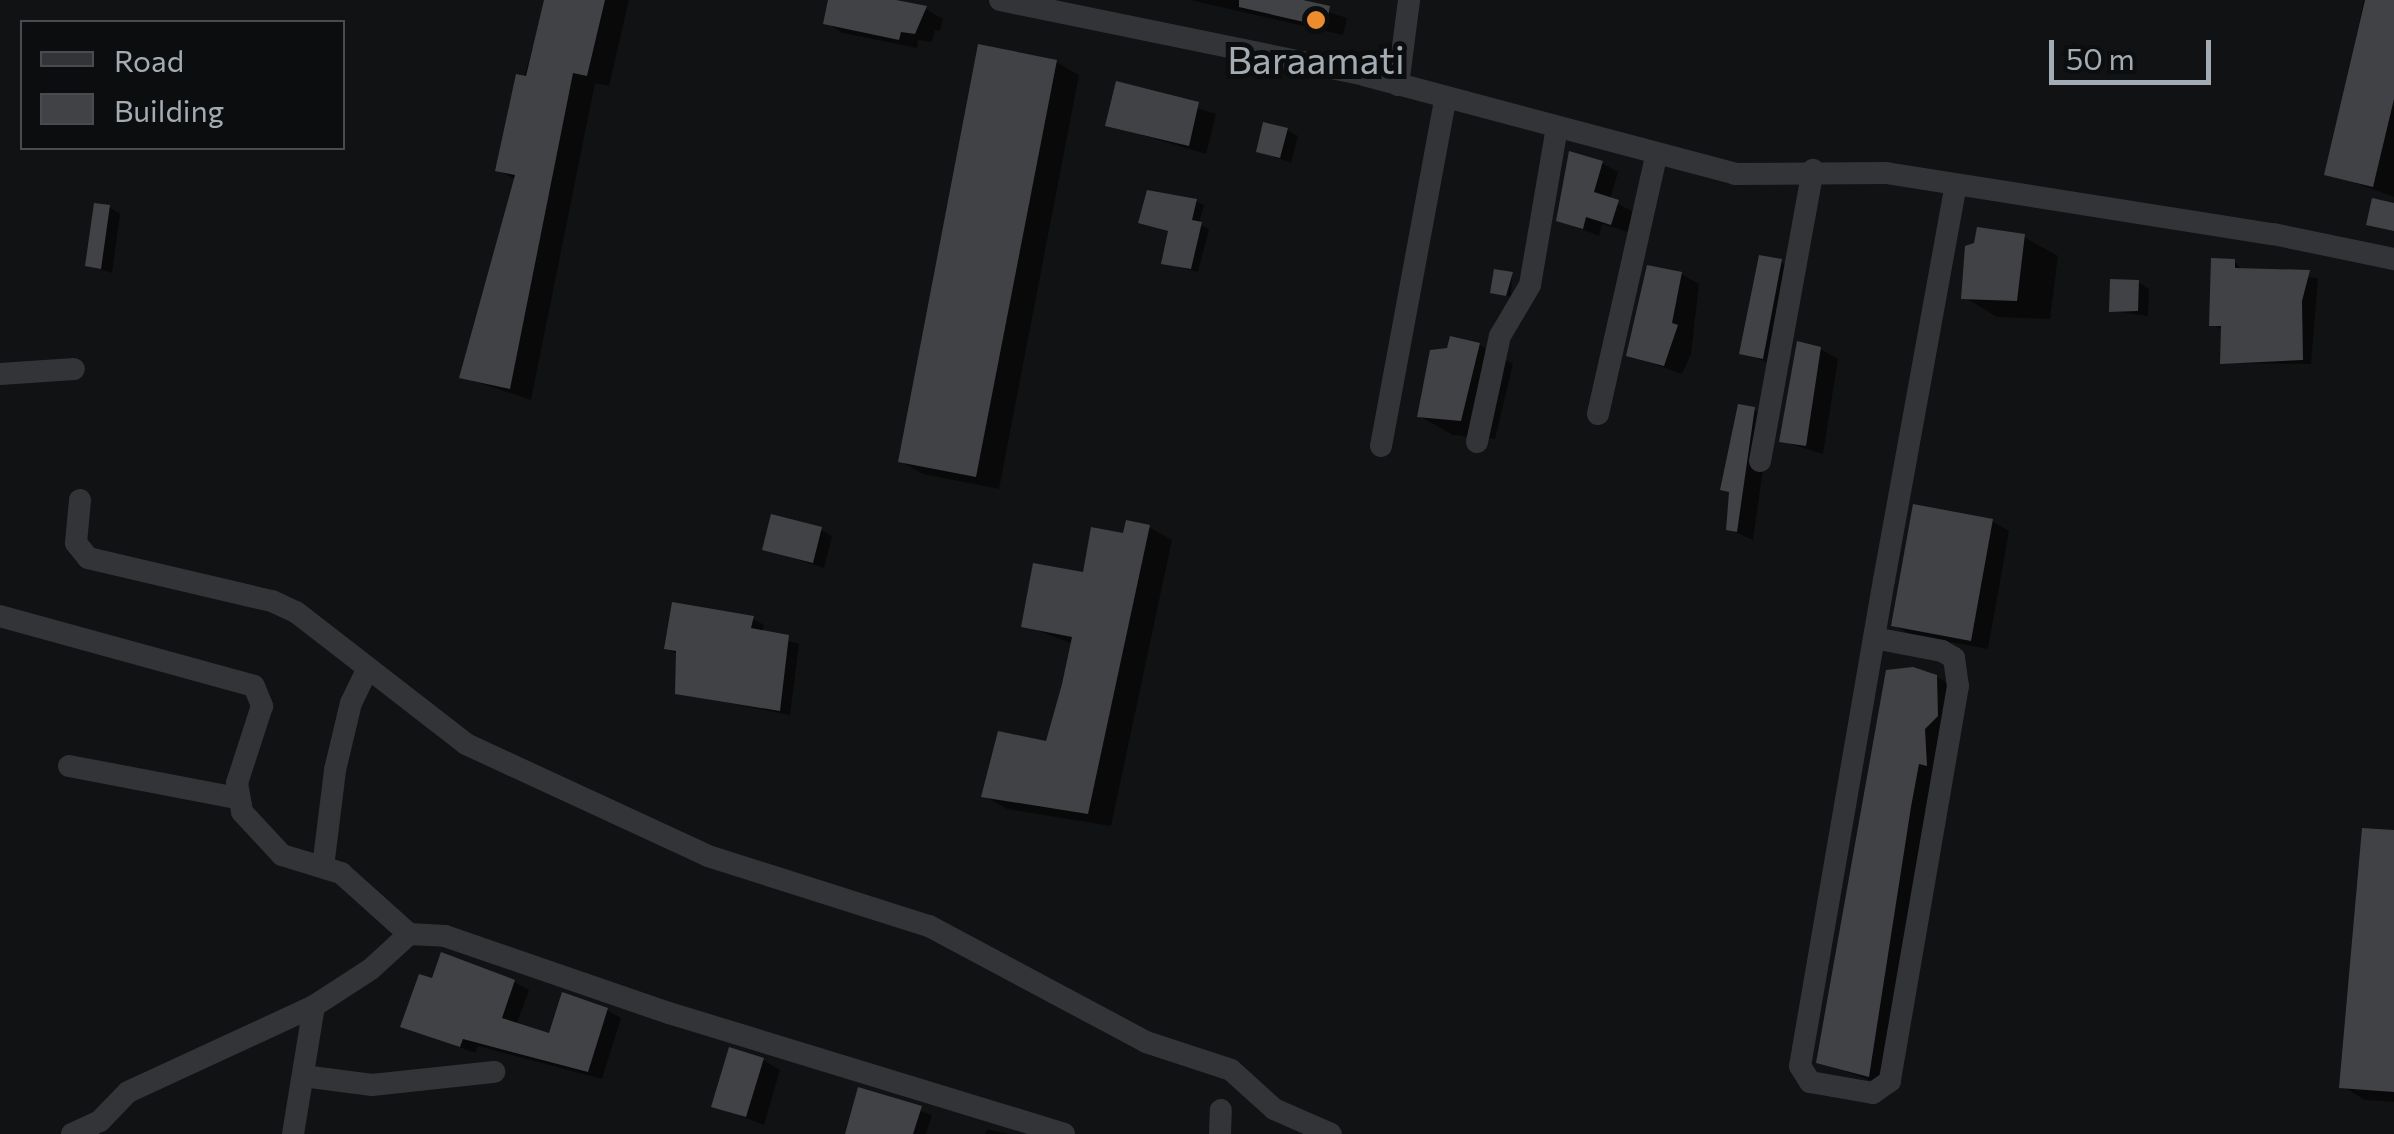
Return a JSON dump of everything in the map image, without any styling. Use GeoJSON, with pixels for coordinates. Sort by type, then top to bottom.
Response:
{"type":"FeatureCollection","features":[{"type":"Feature","properties":{"kind":"street"},"geometry":{"type":"LineString","coordinates":[[1000,0],[1089,10],[1398,84],[1735,174],[1812,170],[1956,186],[2137,210],[2394,259]]}},
{"type":"Feature","properties":{"kind":"street"},"geometry":{"type":"LineString","coordinates":[[1398,84],[1409,0]]}},
{"type":"Feature","properties":{"kind":"street"},"geometry":{"type":"LineString","coordinates":[[1381,446],[1445,99]]}},
{"type":"Feature","properties":{"kind":"street"},"geometry":{"type":"LineString","coordinates":[[1478,442],[1500,336],[1530,285],[1558,126]]}},
{"type":"Feature","properties":{"kind":"street"},"geometry":{"type":"LineString","coordinates":[[1598,414],[1656,156]]}},
{"type":"Feature","properties":{"kind":"street"},"geometry":{"type":"LineString","coordinates":[[1760,460],[1812,170]]}},
{"type":"Feature","properties":{"kind":"street"},"geometry":{"type":"LineString","coordinates":[[1874,638],[1954,658],[1958,686],[1890,1080],[1873,1093],[1810,1082],[1800,1066],[1874,638],[1956,186]]}},
{"type":"Feature","properties":{"kind":"street"},"geometry":{"type":"LineString","coordinates":[[0,374],[74,369]]}},
{"type":"Feature","properties":{"kind":"street"},"geometry":{"type":"LineString","coordinates":[[80,500],[79,552],[191,586],[272,600],[368,668],[433,722],[504,762],[708,856],[928,926],[1146,1042],[1231,1070],[1274,1109],[1331,1134]]}},
{"type":"Feature","properties":{"kind":"street"},"geometry":{"type":"LineString","coordinates":[[0,616],[254,686],[262,706],[236,798]]}},
{"type":"Feature","properties":{"kind":"street"},"geometry":{"type":"LineString","coordinates":[[323,867],[335,770],[351,703],[368,668]]}},
{"type":"Feature","properties":{"kind":"street"},"geometry":{"type":"LineString","coordinates":[[68,766],[236,798],[282,855],[323,867],[352,881],[409,934],[446,936],[669,1014],[1064,1134]]}},
{"type":"Feature","properties":{"kind":"street"},"geometry":{"type":"LineString","coordinates":[[81,1132],[112,1112],[128,1092],[314,1006],[371,969],[409,934]]}},
{"type":"Feature","properties":{"kind":"street"},"geometry":{"type":"LineString","coordinates":[[293,1134],[314,1006]]}},
{"type":"Feature","properties":{"kind":"street"},"geometry":{"type":"LineString","coordinates":[[302,1076],[372,1085],[494,1072]]}},
{"type":"Feature","properties":{"kind":"building"},"geometry":{"type":"Polygon","coordinates":[[[544,0],[605,0],[587,76],[573,73],[510,389],[459,378],[515,175],[495,171],[516,74],[526,76],[544,0]]]}},
{"type":"Feature","properties":{"kind":"building"},"geometry":{"type":"Polygon","coordinates":[[[828,0],[896,0],[927,6],[915,34],[901,32],[899,40],[823,24],[828,0]]]}},
{"type":"Feature","properties":{"kind":"building"},"geometry":{"type":"Polygon","coordinates":[[[1239,0],[1303,0],[1330,6],[1326,27],[1239,7],[1239,0]]]}},
{"type":"Feature","properties":{"kind":"building"},"geometry":{"type":"Polygon","coordinates":[[[2365,0],[2394,0],[2394,99],[2373,187],[2324,175],[2365,0]]]}},
{"type":"Feature","properties":{"kind":"building"},"geometry":{"type":"Polygon","coordinates":[[[978,44],[1057,60],[976,477],[898,462],[978,44]]]}},
{"type":"Feature","properties":{"kind":"building"},"geometry":{"type":"Polygon","coordinates":[[[1116,81],[1199,102],[1189,146],[1105,126],[1116,81]]]}},
{"type":"Feature","properties":{"kind":"building"},"geometry":{"type":"Polygon","coordinates":[[[1263,122],[1288,128],[1280,158],[1256,152],[1263,122]]]}},
{"type":"Feature","properties":{"kind":"building"},"geometry":{"type":"Polygon","coordinates":[[[1569,151],[1603,161],[1594,192],[1619,200],[1611,225],[1586,217],[1583,229],[1556,221],[1569,151]]]}},
{"type":"Feature","properties":{"kind":"building"},"geometry":{"type":"Polygon","coordinates":[[[1147,190],[1197,199],[1192,220],[1202,222],[1191,269],[1161,264],[1168,231],[1138,223],[1147,190]]]}},
{"type":"Feature","properties":{"kind":"building"},"geometry":{"type":"Polygon","coordinates":[[[2372,198],[2394,203],[2394,231],[2366,225],[2372,198]]]}},
{"type":"Feature","properties":{"kind":"building"},"geometry":{"type":"Polygon","coordinates":[[[94,203],[110,205],[101,269],[85,266],[94,203]]]}},
{"type":"Feature","properties":{"kind":"building"},"geometry":{"type":"Polygon","coordinates":[[[1977,227],[2025,234],[2017,301],[1961,299],[1965,246],[1974,243],[1977,227]]]}},
{"type":"Feature","properties":{"kind":"building"},"geometry":{"type":"Polygon","coordinates":[[[1759,255],[1782,259],[1763,359],[1739,354],[1759,255]]]}},
{"type":"Feature","properties":{"kind":"building"},"geometry":{"type":"Polygon","coordinates":[[[2211,258],[2235,259],[2235,268],[2310,270],[2302,301],[2303,360],[2220,364],[2221,326],[2209,326],[2211,258]]]}},
{"type":"Feature","properties":{"kind":"building"},"geometry":{"type":"Polygon","coordinates":[[[1647,265],[1682,272],[1672,323],[1678,325],[1664,366],[1626,356],[1647,265]]]}},
{"type":"Feature","properties":{"kind":"building"},"geometry":{"type":"Polygon","coordinates":[[[1494,269],[1513,272],[1506,296],[1490,293],[1494,269]]]}},
{"type":"Feature","properties":{"kind":"building"},"geometry":{"type":"Polygon","coordinates":[[[2110,279],[2139,280],[2138,311],[2109,312],[2110,279]]]}},
{"type":"Feature","properties":{"kind":"building"},"geometry":{"type":"Polygon","coordinates":[[[1450,336],[1480,343],[1461,421],[1417,417],[1430,350],[1447,348],[1450,336]]]}},
{"type":"Feature","properties":{"kind":"building"},"geometry":{"type":"Polygon","coordinates":[[[1797,341],[1821,347],[1806,446],[1779,442],[1797,341]]]}},
{"type":"Feature","properties":{"kind":"building"},"geometry":{"type":"Polygon","coordinates":[[[1738,404],[1755,407],[1737,532],[1726,530],[1729,492],[1720,490],[1738,404]]]}},
{"type":"Feature","properties":{"kind":"building"},"geometry":{"type":"Polygon","coordinates":[[[1913,504],[1993,519],[1971,641],[1891,626],[1913,504]]]}},
{"type":"Feature","properties":{"kind":"building"},"geometry":{"type":"Polygon","coordinates":[[[771,514],[822,527],[813,563],[762,550],[771,514]]]}},
{"type":"Feature","properties":{"kind":"building"},"geometry":{"type":"Polygon","coordinates":[[[1126,520],[1150,525],[1088,814],[981,797],[998,731],[1046,741],[1062,684],[1072,637],[1021,627],[1033,563],[1083,572],[1091,527],[1123,533],[1126,520]]]}},
{"type":"Feature","properties":{"kind":"building"},"geometry":{"type":"Polygon","coordinates":[[[672,602],[754,616],[751,628],[789,635],[780,711],[675,694],[676,651],[664,649],[672,602]]]}},
{"type":"Feature","properties":{"kind":"building"},"geometry":{"type":"Polygon","coordinates":[[[1913,667],[1937,675],[1938,716],[1925,729],[1927,766],[1919,764],[1869,1077],[1816,1063],[1886,670],[1913,667]]]}},
{"type":"Feature","properties":{"kind":"building"},"geometry":{"type":"Polygon","coordinates":[[[2362,828],[2394,830],[2394,1092],[2339,1088],[2362,828]]]}},
{"type":"Feature","properties":{"kind":"building"},"geometry":{"type":"Polygon","coordinates":[[[441,952],[515,980],[502,1018],[549,1033],[562,992],[608,1008],[588,1072],[463,1039],[460,1047],[400,1027],[419,974],[432,978],[441,952]]]}},
{"type":"Feature","properties":{"kind":"building"},"geometry":{"type":"Polygon","coordinates":[[[729,1047],[764,1058],[746,1117],[711,1107],[729,1047]]]}},
{"type":"Feature","properties":{"kind":"building"},"geometry":{"type":"Polygon","coordinates":[[[858,1087],[922,1106],[913,1134],[845,1134],[858,1087]]]}},
{"type":"Feature","properties":{"kind":"place","name":"Baraamati"},"geometry":{"type":"Point","coordinates":[1316,20]}}]}
